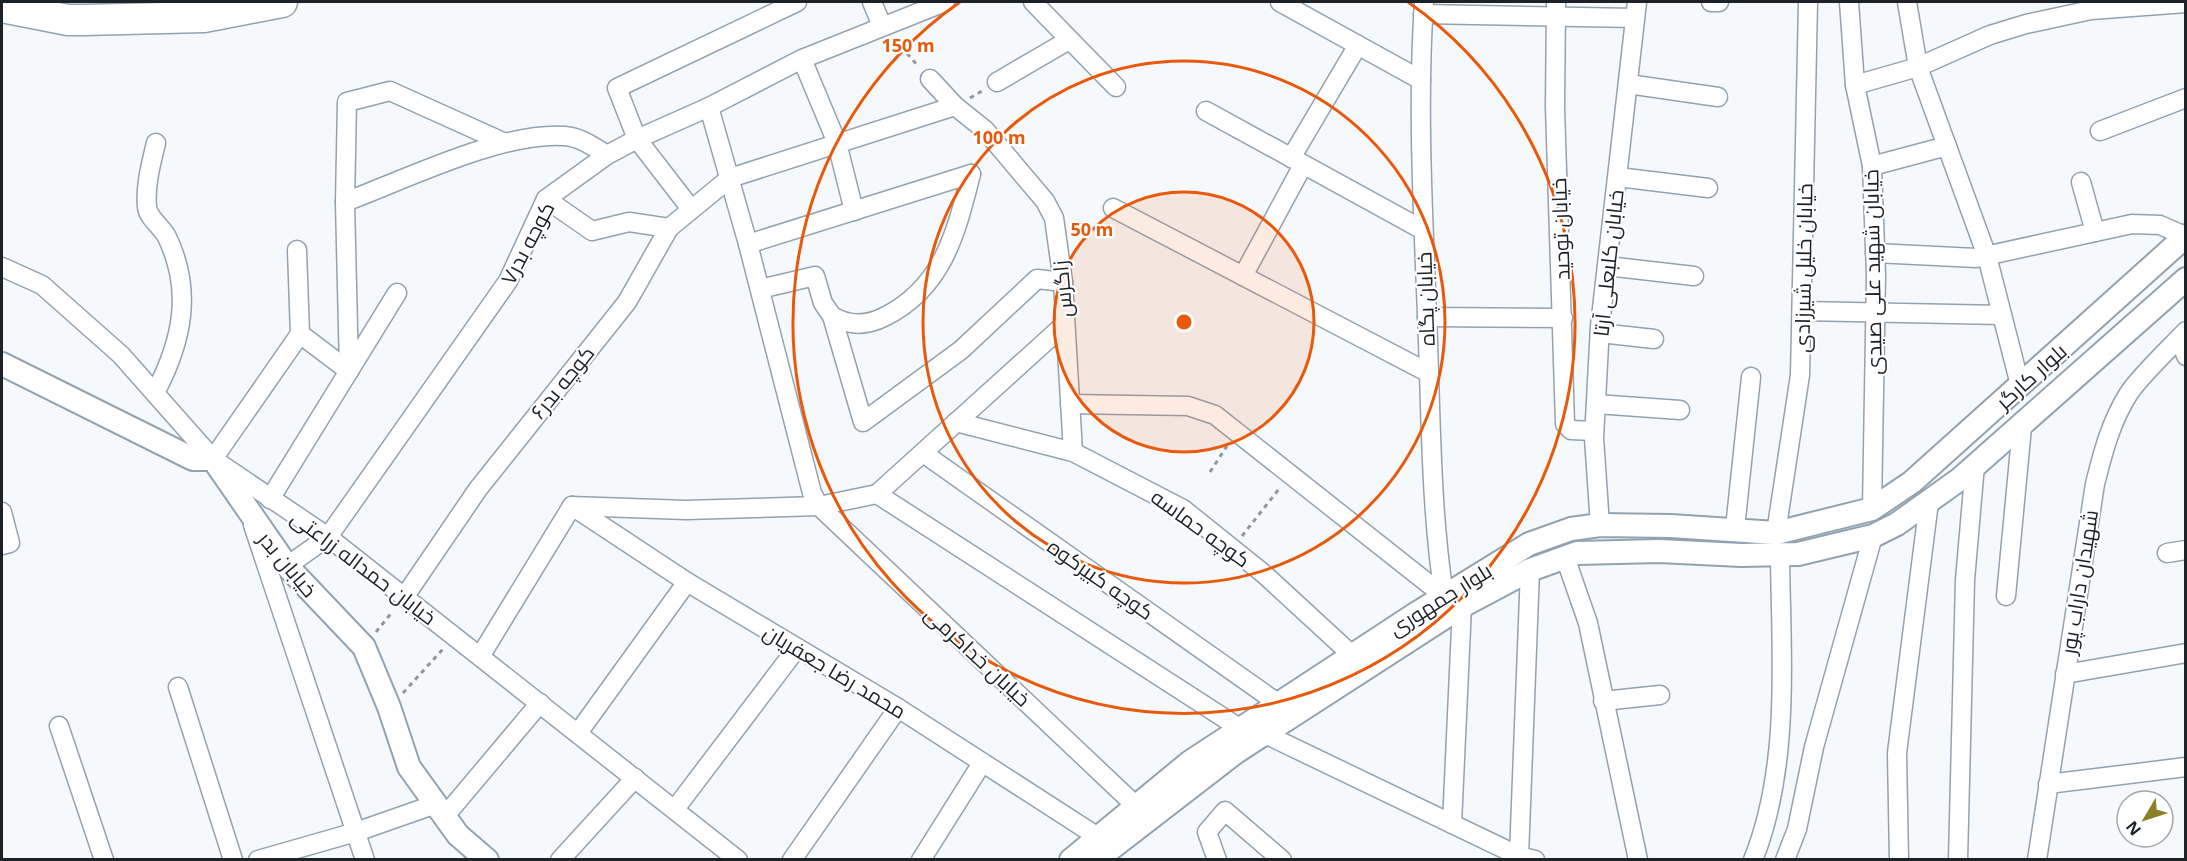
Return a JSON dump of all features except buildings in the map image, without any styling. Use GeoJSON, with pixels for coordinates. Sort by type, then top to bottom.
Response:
{"type":"FeatureCollection","features":[{"type":"Feature","properties":{"kind":"highway"},"geometry":{"type":"LineString","coordinates":[[2,7],[68,20],[84,20],[204,17],[282,2]]}},
{"type":"Feature","properties":{"kind":"street"},"geometry":{"type":"LineString","coordinates":[[691,209],[637,139],[617,88],[796,2]]}},
{"type":"Feature","properties":{"kind":"street"},"geometry":{"type":"LineString","coordinates":[[872,2],[882,26]]}},
{"type":"Feature","properties":{"kind":"street","name":"کوچه بدر۷"},"geometry":{"type":"LineString","coordinates":[[287,566],[328,537],[508,281],[546,199],[607,154],[637,139],[709,107],[802,59],[945,2]]}},
{"type":"Feature","properties":{"kind":"street"},"geometry":{"type":"LineString","coordinates":[[1033,2],[1116,87]]}},
{"type":"Feature","properties":{"kind":"street"},"geometry":{"type":"LineString","coordinates":[[1280,2],[1421,80]]}},
{"type":"Feature","properties":{"kind":"street","name":"خیابان خلیل شیرزادی"},"geometry":{"type":"LineString","coordinates":[[1776,533],[1800,375],[1808,2]]}},
{"type":"Feature","properties":{"kind":"street","name":"خیابان شهید علی صیدی"},"geometry":{"type":"LineString","coordinates":[[1849,2],[1855,85],[1872,166],[1875,253],[1872,508]]}},
{"type":"Feature","properties":{"kind":"street"},"geometry":{"type":"LineString","coordinates":[[1907,2],[1918,67],[1987,256],[2020,385]]}},
{"type":"Feature","properties":{"kind":"street"},"geometry":{"type":"LineString","coordinates":[[1855,85],[1918,67],[1990,34],[2026,24],[2091,10],[2186,3]]}},
{"type":"Feature","properties":{"kind":"street"},"geometry":{"type":"LineString","coordinates":[[1424,8],[1636,10]]}},
{"type":"Feature","properties":{"kind":"street","name":"خیابان پگاه"},"geometry":{"type":"LineString","coordinates":[[1424,8],[1421,80],[1427,372],[1437,548],[1453,601],[1452,824]]}},
{"type":"Feature","properties":{"kind":"street","name":"خیابان توحید"},"geometry":{"type":"LineString","coordinates":[[1556,8],[1555,107],[1563,318],[1564,424],[1571,430],[1594,431]]}},
{"type":"Feature","properties":{"kind":"street","name":"خیابان کلبعلی آرتا"},"geometry":{"type":"LineString","coordinates":[[1600,525],[1594,431],[1600,333],[1636,10]]}},
{"type":"Feature","properties":{"kind":"street"},"geometry":{"type":"LineString","coordinates":[[997,82],[1069,40]]}},
{"type":"Feature","properties":{"kind":"street"},"geometry":{"type":"LineString","coordinates":[[1243,276],[1297,161],[1358,45]]}},
{"type":"Feature","properties":{"kind":"street"},"geometry":{"type":"LineString","coordinates":[[802,59],[837,143],[854,211]]}},
{"type":"Feature","properties":{"kind":"street","name":"زاگرس"},"geometry":{"type":"LineString","coordinates":[[930,79],[955,106],[985,130],[1045,201],[1054,218],[1063,282],[1073,452]]}},
{"type":"Feature","properties":{"kind":"street"},"geometry":{"type":"LineString","coordinates":[[1628,84],[1718,97]]}},
{"type":"Feature","properties":{"kind":"street"},"geometry":{"type":"LineString","coordinates":[[349,371],[345,202],[347,102],[390,92],[503,142]]}},
{"type":"Feature","properties":{"kind":"street"},"geometry":{"type":"LineString","coordinates":[[2100,131],[2186,98]]}},
{"type":"Feature","properties":{"kind":"street"},"geometry":{"type":"LineString","coordinates":[[730,178],[955,106]]}},
{"type":"Feature","properties":{"kind":"street"},"geometry":{"type":"LineString","coordinates":[[709,107],[748,244],[812,493],[819,506]]}},
{"type":"Feature","properties":{"kind":"street"},"geometry":{"type":"LineString","coordinates":[[1206,111],[1423,230]]}},
{"type":"Feature","properties":{"kind":"street"},"geometry":{"type":"LineString","coordinates":[[345,202],[503,142],[565,136],[587,143],[607,154]]}},
{"type":"Feature","properties":{"kind":"street"},"geometry":{"type":"LineString","coordinates":[[156,143],[147,180],[147,210],[167,236],[183,286],[183,295],[179,331],[169,366],[156,392]]}},
{"type":"Feature","properties":{"kind":"street"},"geometry":{"type":"LineString","coordinates":[[1872,166],[1947,146]]}},
{"type":"Feature","properties":{"kind":"street"},"geometry":{"type":"LineString","coordinates":[[748,244],[971,174],[958,224],[930,283],[918,295],[875,322],[846,324],[832,316]]}},
{"type":"Feature","properties":{"kind":"street"},"geometry":{"type":"LineString","coordinates":[[1617,177],[1708,188]]}},
{"type":"Feature","properties":{"kind":"street","name":"کوچه بدر۶"},"geometry":{"type":"LineString","coordinates":[[405,596],[478,489],[627,302],[669,228],[730,178]]}},
{"type":"Feature","properties":{"kind":"street"},"geometry":{"type":"LineString","coordinates":[[2081,182],[2095,232]]}},
{"type":"Feature","properties":{"kind":"street"},"geometry":{"type":"LineString","coordinates":[[546,199],[592,231],[629,222],[669,228]]}},
{"type":"Feature","properties":{"kind":"street"},"geometry":{"type":"LineString","coordinates":[[1113,208],[1427,372]]}},
{"type":"Feature","properties":{"kind":"street"},"geometry":{"type":"LineString","coordinates":[[1875,253],[1976,258],[2133,224],[2160,225],[2185,236]]}},
{"type":"Feature","properties":{"kind":"street","name":"بلوار کارگر"},"geometry":{"type":"LineString","coordinates":[[1872,508],[1912,482],[2185,236]]}},
{"type":"Feature","properties":{"kind":"street"},"geometry":{"type":"LineString","coordinates":[[2,364],[193,459],[213,459],[300,334],[297,250]]}},
{"type":"Feature","properties":{"kind":"street"},"geometry":{"type":"LineString","coordinates":[[1607,266],[1694,276]]}},
{"type":"Feature","properties":{"kind":"street","name":"خیابان حمداله زراعتی"},"geometry":{"type":"LineString","coordinates":[[2,267],[42,285],[121,355],[213,459],[328,537],[405,596],[675,809],[732,858]]}},
{"type":"Feature","properties":{"kind":"street"},"geometry":{"type":"LineString","coordinates":[[760,289],[814,276],[823,303],[832,316],[863,422],[961,350],[1037,279],[1063,282]]}},
{"type":"Feature","properties":{"kind":"street","name":"بلوار کارگر"},"geometry":{"type":"LineString","coordinates":[[1873,536],[1929,502],[1976,465],[2022,427],[2186,279]]}},
{"type":"Feature","properties":{"kind":"street"},"geometry":{"type":"LineString","coordinates":[[270,499],[397,293]]}},
{"type":"Feature","properties":{"kind":"street"},"geometry":{"type":"LineString","coordinates":[[1802,311],[2002,315]]}},
{"type":"Feature","properties":{"kind":"street"},"geometry":{"type":"LineString","coordinates":[[1427,317],[1563,318]]}},
{"type":"Feature","properties":{"kind":"street"},"geometry":{"type":"LineString","coordinates":[[481,655],[572,506],[686,510],[819,506],[877,494],[1065,324]]}},
{"type":"Feature","properties":{"kind":"street"},"geometry":{"type":"LineString","coordinates":[[1600,333],[1654,339]]}},
{"type":"Feature","properties":{"kind":"street"},"geometry":{"type":"LineString","coordinates":[[300,334],[349,371]]}},
{"type":"Feature","properties":{"kind":"street"},"geometry":{"type":"LineString","coordinates":[[2183,335],[2186,356]]}},
{"type":"Feature","properties":{"kind":"street","name":"شهیدان داراب پور"},"geometry":{"type":"LineString","coordinates":[[2037,860],[2095,484],[2104,447],[2118,413],[2131,391],[2183,335]]}},
{"type":"Feature","properties":{"kind":"street"},"geometry":{"type":"LineString","coordinates":[[1735,528],[1751,377]]}},
{"type":"Feature","properties":{"kind":"street"},"geometry":{"type":"LineString","coordinates":[[1070,404],[1188,406],[1215,415],[1453,601]]}},
{"type":"Feature","properties":{"kind":"street"},"geometry":{"type":"LineString","coordinates":[[1596,404],[1680,410]]}},
{"type":"Feature","properties":{"kind":"street","name":"کوچه حماسه"},"geometry":{"type":"LineString","coordinates":[[956,422],[1073,452],[1183,509],[1352,655]]}},
{"type":"Feature","properties":{"kind":"street"},"geometry":{"type":"LineString","coordinates":[[2006,597],[2022,427]]}},
{"type":"Feature","properties":{"kind":"street","name":"کوچه کبیرکوه"},"geometry":{"type":"LineString","coordinates":[[922,453],[1279,704]]}},
{"type":"Feature","properties":{"kind":"street","name":"خیابان بدر"},"geometry":{"type":"LineString","coordinates":[[213,459],[251,518],[287,566],[364,647],[389,707],[409,767],[458,835],[488,860]]}},
{"type":"Feature","properties":{"kind":"street"},"geometry":{"type":"LineString","coordinates":[[1958,860],[1965,579],[1976,465]]}},
{"type":"Feature","properties":{"kind":"street"},"geometry":{"type":"LineString","coordinates":[[877,494],[1241,729]]}},
{"type":"Feature","properties":{"kind":"street"},"geometry":{"type":"LineString","coordinates":[[1899,860],[1897,753],[1929,502]]}},
{"type":"Feature","properties":{"kind":"street","name":"محمد رضا جعفریان"},"geometry":{"type":"LineString","coordinates":[[572,506],[687,582],[898,708],[1098,837]]}},
{"type":"Feature","properties":{"kind":"street","name":"خیابان خداکرمی"},"geometry":{"type":"LineString","coordinates":[[819,506],[1142,812]]}},
{"type":"Feature","properties":{"kind":"street"},"geometry":{"type":"LineString","coordinates":[[1785,860],[1797,829],[1814,747],[1873,536],[1872,508]]}},
{"type":"Feature","properties":{"kind":"street","name":"بلوار جمهوری"},"geometry":{"type":"LineString","coordinates":[[1071,860],[1098,837],[1207,773],[1265,734],[1453,601],[1529,544],[1562,532],[1600,525],[1735,528],[1776,533],[1872,508]]}},
{"type":"Feature","properties":{"kind":"street"},"geometry":{"type":"LineString","coordinates":[[2,512],[10,543],[2,545]]}},
{"type":"Feature","properties":{"kind":"street"},"geometry":{"type":"LineString","coordinates":[[251,518],[365,860]]}},
{"type":"Feature","properties":{"kind":"street"},"geometry":{"type":"LineString","coordinates":[[1562,532],[1565,557],[1588,623],[1638,860]]}},
{"type":"Feature","properties":{"kind":"street"},"geometry":{"type":"LineString","coordinates":[[1753,860],[1766,826],[1779,747],[1780,556],[1776,533]]}},
{"type":"Feature","properties":{"kind":"street","name":"بلوار جمهوری"},"geometry":{"type":"LineString","coordinates":[[1096,860],[1190,762],[1352,655],[1453,601],[1577,553],[1659,551],[1780,556],[1798,554],[1873,536]]}},
{"type":"Feature","properties":{"kind":"street"},"geometry":{"type":"LineString","coordinates":[[1265,734],[1527,858],[1530,570]]}},
{"type":"Feature","properties":{"kind":"street"},"geometry":{"type":"LineString","coordinates":[[578,733],[687,582]]}},
{"type":"Feature","properties":{"kind":"street"},"geometry":{"type":"LineString","coordinates":[[675,809],[797,648]]}},
{"type":"Feature","properties":{"kind":"street"},"geometry":{"type":"LineString","coordinates":[[2065,674],[2186,653]]}},
{"type":"Feature","properties":{"kind":"street"},"geometry":{"type":"LineString","coordinates":[[178,687],[233,860]]}},
{"type":"Feature","properties":{"kind":"street"},"geometry":{"type":"LineString","coordinates":[[1603,701],[1660,695]]}},
{"type":"Feature","properties":{"kind":"street"},"geometry":{"type":"LineString","coordinates":[[258,860],[440,810],[540,703]]}},
{"type":"Feature","properties":{"kind":"street"},"geometry":{"type":"LineString","coordinates":[[792,860],[898,708]]}},
{"type":"Feature","properties":{"kind":"street"},"geometry":{"type":"LineString","coordinates":[[59,726],[104,860]]}},
{"type":"Feature","properties":{"kind":"street"},"geometry":{"type":"LineString","coordinates":[[921,860],[982,764]]}},
{"type":"Feature","properties":{"kind":"street"},"geometry":{"type":"LineString","coordinates":[[2048,784],[2186,767]]}},
{"type":"Feature","properties":{"kind":"street"},"geometry":{"type":"LineString","coordinates":[[560,860],[635,778]]}},
{"type":"Feature","properties":{"kind":"street"},"geometry":{"type":"LineString","coordinates":[[1217,860],[1207,832],[1225,811],[1282,860]]}},
{"type":"Feature","properties":{"kind":"street"},"geometry":{"type":"LineString","coordinates":[[1766,826],[1797,829]]}},
{"type":"Feature","properties":{"kind":"path"},"geometry":{"type":"LineString","coordinates":[[882,26],[930,79]]}},
{"type":"Feature","properties":{"kind":"path"},"geometry":{"type":"LineString","coordinates":[[955,106],[997,82]]}},
{"type":"Feature","properties":{"kind":"path"},"geometry":{"type":"LineString","coordinates":[[1210,472],[1237,430]]}},
{"type":"Feature","properties":{"kind":"path"},"geometry":{"type":"LineString","coordinates":[[1232,549],[1290,473]]}},
{"type":"Feature","properties":{"kind":"path"},"geometry":{"type":"LineString","coordinates":[[364,647],[405,596]]}},
{"type":"Feature","properties":{"kind":"path"},"geometry":{"type":"LineString","coordinates":[[389,707],[456,636]]}}]}
